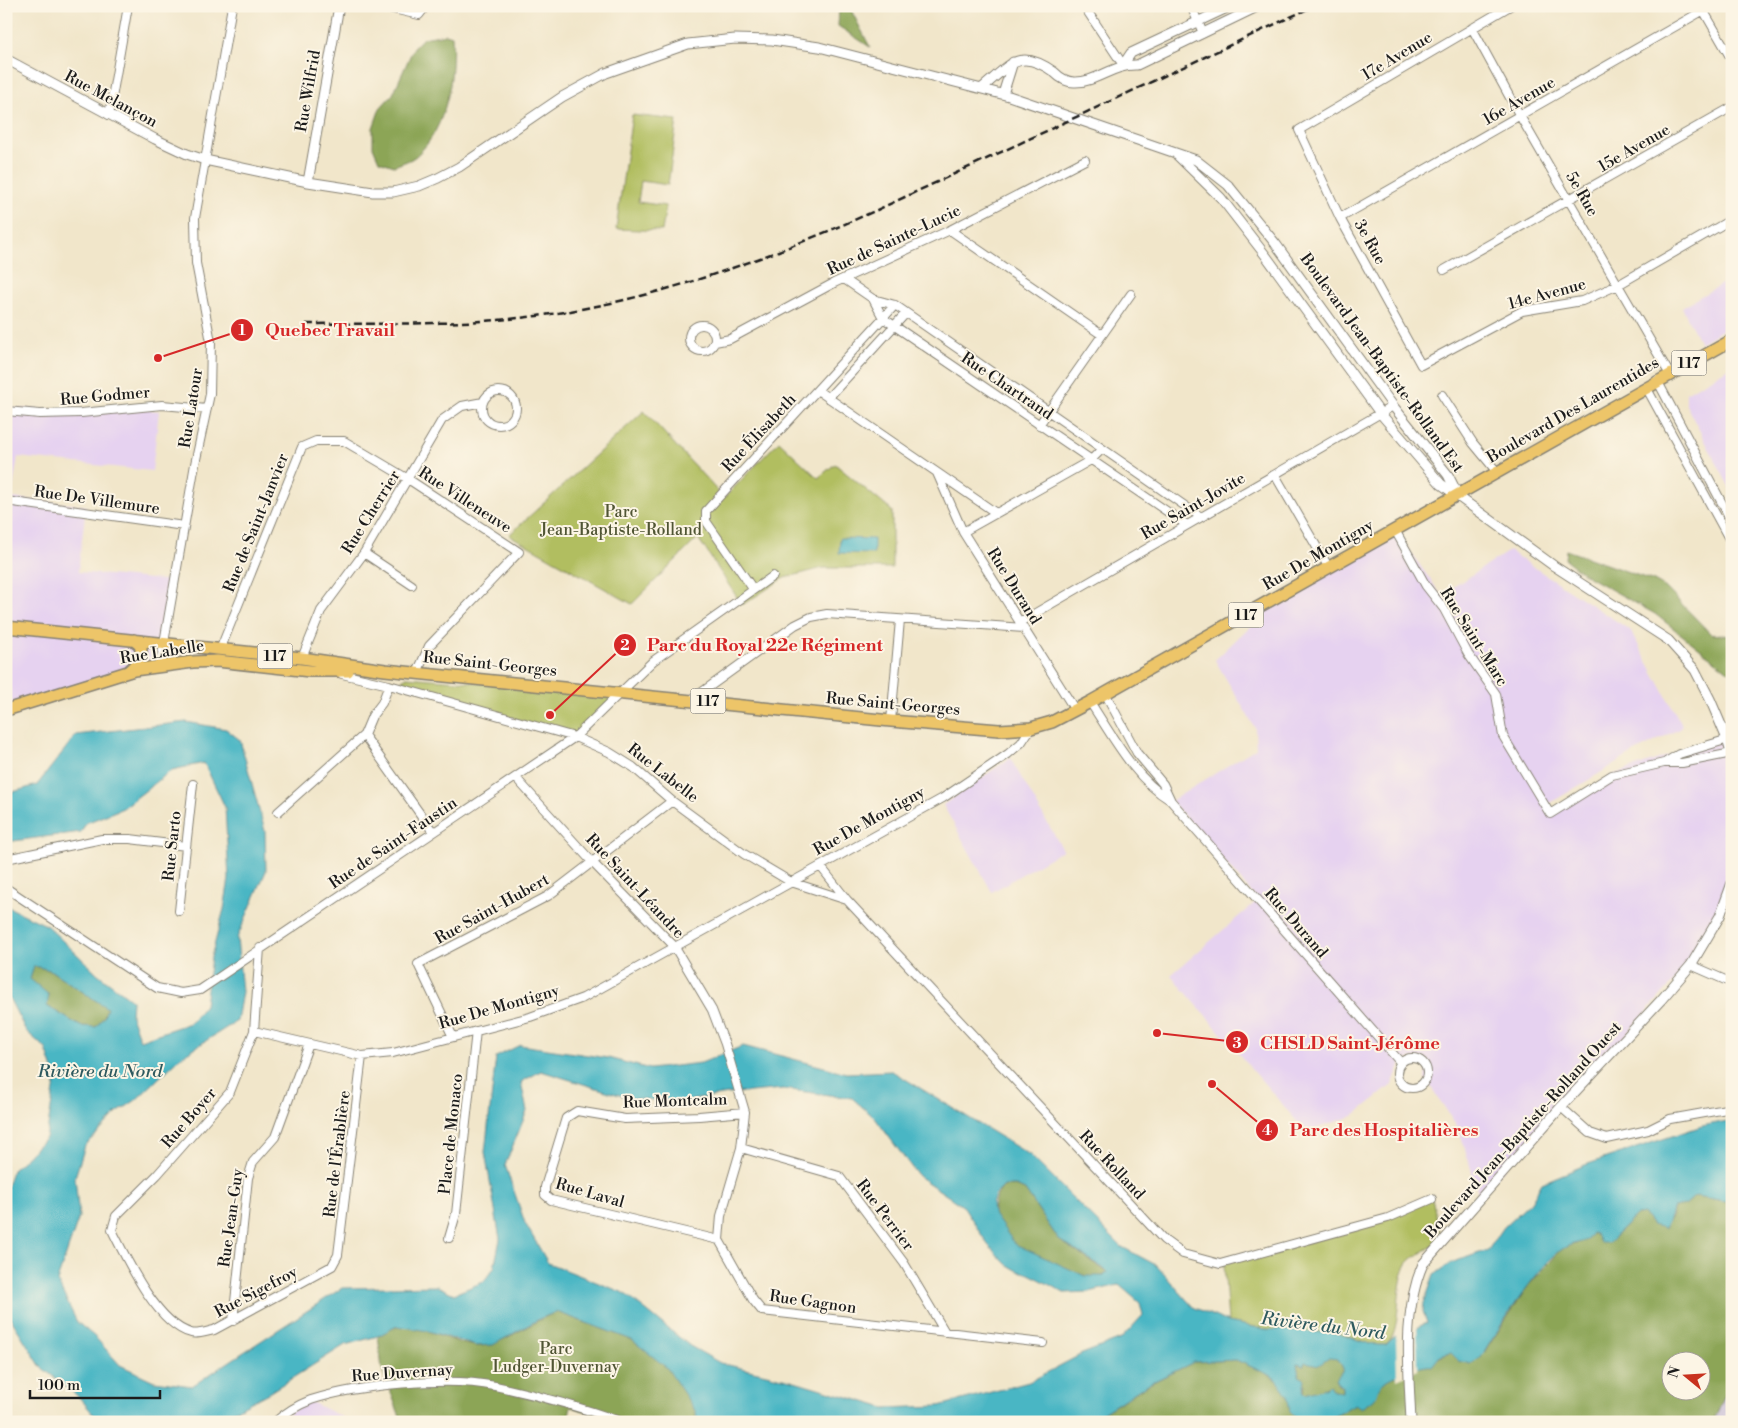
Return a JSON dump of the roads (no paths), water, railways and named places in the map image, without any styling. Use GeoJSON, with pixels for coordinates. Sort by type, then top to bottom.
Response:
{"type":"FeatureCollection","features":[{"type":"Feature","properties":{"kind":"main road","name":"Boulevard Des Laurentides"},"geometry":{"type":"LineString","coordinates":[[1458,495],[1646,386],[1732,340]]}},
{"type":"Feature","properties":{"kind":"main road","name":"Rue De Montigny"},"geometry":{"type":"LineString","coordinates":[[1031,728],[1052,722],[1076,710],[1458,495]]}},
{"type":"Feature","properties":{"kind":"main road","name":"Rue Saint-Georges"},"geometry":{"type":"LineString","coordinates":[[6,627],[302,658],[385,670],[891,721],[999,730],[1031,728]]}},
{"type":"Feature","properties":{"kind":"main road"},"geometry":{"type":"LineString","coordinates":[[129,671],[138,663],[142,655],[140,646],[134,640]]}},
{"type":"Feature","properties":{"kind":"main road","name":"Rue Labelle"},"geometry":{"type":"LineString","coordinates":[[6,710],[129,671],[160,666],[217,661],[298,670],[385,670]]}},
{"type":"Feature","properties":{"kind":"street"},"geometry":{"type":"LineString","coordinates":[[109,115],[128,6]]}},
{"type":"Feature","properties":{"kind":"street","name":"Rue Latour"},"geometry":{"type":"LineString","coordinates":[[160,666],[184,526],[207,409],[212,362],[211,342],[194,245],[195,218],[232,6]]}},
{"type":"Feature","properties":{"kind":"street","name":"Rue Wilfrid"},"geometry":{"type":"LineString","coordinates":[[308,182],[339,6]]}},
{"type":"Feature","properties":{"kind":"street"},"geometry":{"type":"LineString","coordinates":[[380,6],[419,14],[426,6]]}},
{"type":"Feature","properties":{"kind":"street"},"geometry":{"type":"LineString","coordinates":[[1084,6],[1123,65]]}},
{"type":"Feature","properties":{"kind":"street"},"geometry":{"type":"LineString","coordinates":[[1191,6],[1203,33]]}},
{"type":"Feature","properties":{"kind":"street"},"geometry":{"type":"LineString","coordinates":[[1123,65],[1131,53],[1232,6]]}},
{"type":"Feature","properties":{"kind":"street"},"geometry":{"type":"LineString","coordinates":[[982,88],[1013,62],[1023,58],[1034,60],[1067,81],[1074,82],[1086,80],[1123,65],[1137,66],[1259,6]]}},
{"type":"Feature","properties":{"kind":"street","name":"17e Avenue"},"geometry":{"type":"LineString","coordinates":[[1299,130],[1510,6]]}},
{"type":"Feature","properties":{"kind":"street"},"geometry":{"type":"LineString","coordinates":[[1705,8],[1732,60]]}},
{"type":"Feature","properties":{"kind":"street","name":"16e Avenue"},"geometry":{"type":"LineString","coordinates":[[1340,218],[1705,8]]}},
{"type":"Feature","properties":{"kind":"street","name":"5e Rue"},"geometry":{"type":"LineString","coordinates":[[1472,28],[1520,116],[1669,373]]}},
{"type":"Feature","properties":{"kind":"street","name":"Boulevard Jean-Baptiste-Rolland Est"},"geometry":{"type":"LineString","coordinates":[[205,160],[308,182],[373,192],[394,192],[419,186],[459,167],[562,97],[606,73],[688,44],[736,38],[772,40],[819,47],[982,88],[1078,118],[1196,160],[1228,185],[1276,243],[1393,406],[1448,475],[1458,495]]}},
{"type":"Feature","properties":{"kind":"street","name":"Rue Melançon"},"geometry":{"type":"LineString","coordinates":[[6,59],[163,143],[205,160]]}},
{"type":"Feature","properties":{"kind":"street"},"geometry":{"type":"LineString","coordinates":[[1003,94],[1013,62]]}},
{"type":"Feature","properties":{"kind":"street","name":"15e Avenue"},"geometry":{"type":"LineString","coordinates":[[1444,270],[1732,107]]}},
{"type":"Feature","properties":{"kind":"street","name":"3e Rue"},"geometry":{"type":"LineString","coordinates":[[1299,130],[1340,218],[1421,365]]}},
{"type":"Feature","properties":{"kind":"street","name":"Boulevard Jean-Baptiste-Rolland Est"},"geometry":{"type":"LineString","coordinates":[[1175,154],[1221,198],[1292,291],[1380,413],[1441,484],[1458,495]]}},
{"type":"Feature","properties":{"kind":"street","name":"Rue de Sainte-Lucie"},"geometry":{"type":"LineString","coordinates":[[715,342],[730,339],[844,279],[950,230],[1085,160]]}},
{"type":"Feature","properties":{"kind":"street","name":"14e Avenue"},"geometry":{"type":"LineString","coordinates":[[1421,365],[1522,311],[1582,301],[1618,285],[1732,219]]}},
{"type":"Feature","properties":{"kind":"street"},"geometry":{"type":"LineString","coordinates":[[950,230],[1102,335]]}},
{"type":"Feature","properties":{"kind":"street"},"geometry":{"type":"LineString","coordinates":[[1263,252],[1276,243]]}},
{"type":"Feature","properties":{"kind":"street","name":"Rue Chartrand"},"geometry":{"type":"LineString","coordinates":[[844,279],[873,299],[895,305],[1201,517]]}},
{"type":"Feature","properties":{"kind":"street"},"geometry":{"type":"LineString","coordinates":[[1292,291],[1305,283]]}},
{"type":"Feature","properties":{"kind":"street"},"geometry":{"type":"LineString","coordinates":[[1039,424],[1131,294]]}},
{"type":"Feature","properties":{"kind":"street","name":"Rue Chartrand"},"geometry":{"type":"LineString","coordinates":[[873,299],[883,318],[894,326],[1188,525]]}},
{"type":"Feature","properties":{"kind":"street","name":"Rue Élisabeth"},"geometry":{"type":"LineString","coordinates":[[753,590],[705,516],[706,511],[895,305]]}},
{"type":"Feature","properties":{"kind":"street"},"geometry":{"type":"LineString","coordinates":[[828,398],[906,313]]}},
{"type":"Feature","properties":{"kind":"street"},"geometry":{"type":"LineString","coordinates":[[1657,380],[1732,522]]}},
{"type":"Feature","properties":{"kind":"street"},"geometry":{"type":"LineString","coordinates":[[1646,386],[1732,544]]}},
{"type":"Feature","properties":{"kind":"street"},"geometry":{"type":"LineString","coordinates":[[817,390],[996,512]]}},
{"type":"Feature","properties":{"kind":"street","name":"Rue Cherrier"},"geometry":{"type":"LineString","coordinates":[[302,658],[321,611],[364,553],[442,420],[451,411],[462,406],[483,402],[490,393],[506,392],[516,404],[515,414],[507,423],[496,425],[486,419],[482,408],[483,402]]}},
{"type":"Feature","properties":{"kind":"street"},"geometry":{"type":"LineString","coordinates":[[1442,395],[1473,444],[1498,472]]}},
{"type":"Feature","properties":{"kind":"street","name":"Rue Godmer"},"geometry":{"type":"LineString","coordinates":[[6,411],[40,414],[81,413],[162,405],[207,409]]}},
{"type":"Feature","properties":{"kind":"street","name":"Rue Saint-Jovite"},"geometry":{"type":"LineString","coordinates":[[1022,625],[1201,517],[1393,406]]}},
{"type":"Feature","properties":{"kind":"street","name":"Rue de Saint-Janvier"},"geometry":{"type":"LineString","coordinates":[[220,650],[302,447],[316,441],[344,441]]}},
{"type":"Feature","properties":{"kind":"street","name":"Rue Villeneuve"},"geometry":{"type":"LineString","coordinates":[[344,441],[408,479],[519,552],[428,646],[417,673]]}},
{"type":"Feature","properties":{"kind":"street"},"geometry":{"type":"LineString","coordinates":[[963,532],[1091,460],[1102,449]]}},
{"type":"Feature","properties":{"kind":"street","name":"Rue Durand"},"geometry":{"type":"LineString","coordinates":[[937,472],[963,532],[1076,710]]}},
{"type":"Feature","properties":{"kind":"street"},"geometry":{"type":"LineString","coordinates":[[1275,475],[1329,568]]}},
{"type":"Feature","properties":{"kind":"street"},"geometry":{"type":"LineString","coordinates":[[1134,489],[1142,476]]}},
{"type":"Feature","properties":{"kind":"street"},"geometry":{"type":"LineString","coordinates":[[1458,495],[1470,507],[1546,561],[1668,640],[1695,670],[1730,738],[1732,754],[1682,763],[1664,763]]}},
{"type":"Feature","properties":{"kind":"street","name":"Rue De Villemure"},"geometry":{"type":"LineString","coordinates":[[6,501],[184,526]]}},
{"type":"Feature","properties":{"kind":"street","name":"Rue Saint-Marc"},"geometry":{"type":"LineString","coordinates":[[1395,530],[1426,586],[1444,609],[1468,654],[1496,694],[1503,736],[1550,814],[1612,775],[1664,763]]}},
{"type":"Feature","properties":{"kind":"street"},"geometry":{"type":"LineString","coordinates":[[364,553],[412,585]]}},
{"type":"Feature","properties":{"kind":"street","name":"Rue de Saint-Faustin"},"geometry":{"type":"LineString","coordinates":[[6,888],[157,988],[181,993],[200,990],[575,737],[653,661],[773,576]]}},
{"type":"Feature","properties":{"kind":"street"},"geometry":{"type":"LineString","coordinates":[[691,700],[795,626],[811,617],[827,614],[900,620],[1022,625]]}},
{"type":"Feature","properties":{"kind":"street"},"geometry":{"type":"LineString","coordinates":[[891,721],[900,620]]}},
{"type":"Feature","properties":{"kind":"street","name":"Rue Labelle"},"geometry":{"type":"LineString","coordinates":[[327,671],[389,685],[575,737],[609,752],[633,767],[672,801],[744,854],[791,882]]}},
{"type":"Feature","properties":{"kind":"street"},"geometry":{"type":"LineString","coordinates":[[278,812],[364,734],[372,716],[382,703],[389,685]]}},
{"type":"Feature","properties":{"kind":"street","name":"Rue Durand"},"geometry":{"type":"LineString","coordinates":[[1105,693],[1137,753],[1163,784],[1171,801],[1401,1063]]}},
{"type":"Feature","properties":{"kind":"street","name":"Rue Durand"},"geometry":{"type":"LineString","coordinates":[[1090,702],[1129,761],[1155,791],[1171,801]]}},
{"type":"Feature","properties":{"kind":"street","name":"Rue De Montigny"},"geometry":{"type":"LineString","coordinates":[[254,1031],[362,1056],[393,1054],[530,1017],[583,998],[943,798],[1022,743],[1031,728]]}},
{"type":"Feature","properties":{"kind":"street"},"geometry":{"type":"LineString","coordinates":[[364,734],[433,832]]}},
{"type":"Feature","properties":{"kind":"street"},"geometry":{"type":"LineString","coordinates":[[1664,763],[1680,754],[1730,738]]}},
{"type":"Feature","properties":{"kind":"street","name":"Rue Saint-Léandre"},"geometry":{"type":"LineString","coordinates":[[516,778],[593,863],[674,946],[712,1010],[725,1044],[745,1112]]}},
{"type":"Feature","properties":{"kind":"street","name":"Rue Sarto"},"geometry":{"type":"LineString","coordinates":[[179,912],[193,784]]}},
{"type":"Feature","properties":{"kind":"street","name":"Rue Saint-Hubert"},"geometry":{"type":"LineString","coordinates":[[453,1037],[418,964],[548,896],[672,801]]}},
{"type":"Feature","properties":{"kind":"street"},"geometry":{"type":"LineString","coordinates":[[6,859],[102,839],[123,838],[186,846]]}},
{"type":"Feature","properties":{"kind":"street","name":"Rue Rolland"},"geometry":{"type":"LineString","coordinates":[[821,867],[847,900],[1164,1240],[1183,1254],[1220,1264],[1388,1218],[1432,1199]]}},
{"type":"Feature","properties":{"kind":"street","name":"Rue Rolland"},"geometry":{"type":"LineString","coordinates":[[791,882],[847,900]]}},
{"type":"Feature","properties":{"kind":"street","name":"Boulevard Jean-Baptiste-Rolland Ouest"},"geometry":{"type":"LineString","coordinates":[[1411,1422],[1410,1324],[1414,1284],[1423,1264],[1561,1107],[1661,1000],[1691,965],[1720,916],[1732,883]]}},
{"type":"Feature","properties":{"kind":"street","name":"Rue Boyer"},"geometry":{"type":"LineString","coordinates":[[112,1230],[116,1216],[157,1175],[230,1092],[254,1031],[260,948]]}},
{"type":"Feature","properties":{"kind":"street"},"geometry":{"type":"LineString","coordinates":[[1691,965],[1732,983]]}},
{"type":"Feature","properties":{"kind":"street","name":"Place de Monaco"},"geometry":{"type":"LineString","coordinates":[[449,1238],[456,1214],[476,1031]]}},
{"type":"Feature","properties":{"kind":"street","name":"Rue Jean-Guy"},"geometry":{"type":"LineString","coordinates":[[233,1321],[248,1178],[253,1162],[275,1137],[309,1044]]}},
{"type":"Feature","properties":{"kind":"street","name":"Rue de l'Érablière"},"geometry":{"type":"LineString","coordinates":[[338,1255],[362,1056]]}},
{"type":"Feature","properties":{"kind":"street"},"geometry":{"type":"LineString","coordinates":[[1561,1107],[1590,1133],[1607,1139],[1648,1130],[1670,1119],[1732,1108]]}},
{"type":"Feature","properties":{"kind":"street","name":"Rue Montcalm"},"geometry":{"type":"LineString","coordinates":[[577,1112],[625,1118],[699,1116],[745,1112]]}},
{"type":"Feature","properties":{"kind":"street","name":"Rue Laval"},"geometry":{"type":"LineString","coordinates":[[577,1112],[566,1118],[545,1187],[545,1195],[551,1200],[719,1240]]}},
{"type":"Feature","properties":{"kind":"street"},"geometry":{"type":"LineString","coordinates":[[719,1240],[721,1216],[741,1148],[745,1112]]}},
{"type":"Feature","properties":{"kind":"street","name":"Rue Perrier"},"geometry":{"type":"LineString","coordinates":[[741,1148],[839,1176],[904,1263],[945,1332]]}},
{"type":"Feature","properties":{"kind":"street","name":"Rue Sigefroy"},"geometry":{"type":"LineString","coordinates":[[112,1230],[140,1284],[171,1322],[192,1334],[214,1330],[233,1321],[332,1266],[338,1255]]}},
{"type":"Feature","properties":{"kind":"street","name":"Rue Gagnon"},"geometry":{"type":"LineString","coordinates":[[719,1240],[753,1300],[762,1311],[1043,1343]]}},
{"type":"Feature","properties":{"kind":"street","name":"Rue Duvernay"},"geometry":{"type":"LineString","coordinates":[[275,1422],[284,1414],[309,1401],[341,1392],[419,1383],[468,1383],[495,1386],[623,1422]]}},
{"type":"Feature","properties":{"kind":"water"},"geometry":{"type":"Polygon","coordinates":[[[840,538],[874,539],[874,554],[839,553],[840,538]]]}},
{"type":"Feature","properties":{"kind":"water","name":"Rivière du Nord"},"geometry":{"type":"Polygon","coordinates":[[[186,722],[226,729],[240,740],[265,831],[266,871],[237,938],[242,992],[237,1021],[182,1056],[136,1100],[117,1113],[85,1146],[75,1177],[79,1217],[57,1281],[77,1322],[95,1337],[120,1365],[154,1381],[192,1386],[342,1288],[437,1286],[454,1294],[483,1282],[494,1268],[500,1239],[485,1152],[496,1057],[520,1045],[608,1058],[650,1069],[701,1063],[743,1046],[847,1073],[892,1071],[1030,1155],[1122,1247],[1156,1265],[1193,1307],[1228,1322],[1265,1329],[1336,1333],[1374,1345],[1386,1345],[1394,1337],[1427,1323],[1423,1311],[1424,1303],[1434,1275],[1451,1263],[1488,1250],[1504,1227],[1531,1202],[1542,1183],[1585,1165],[1702,1126],[1732,1120],[1732,1202],[1695,1196],[1685,1205],[1674,1207],[1665,1228],[1652,1225],[1643,1214],[1637,1215],[1608,1243],[1600,1243],[1596,1234],[1592,1233],[1587,1240],[1568,1246],[1546,1264],[1521,1295],[1482,1356],[1470,1364],[1459,1361],[1451,1353],[1440,1356],[1432,1366],[1413,1369],[1385,1382],[1380,1386],[1375,1398],[1361,1408],[1355,1404],[1324,1422],[1300,1422],[1290,1412],[1287,1395],[1274,1377],[1236,1360],[1194,1362],[1146,1385],[1089,1422],[697,1422],[696,1412],[667,1368],[632,1340],[557,1312],[541,1318],[493,1345],[476,1346],[428,1331],[397,1326],[378,1336],[345,1345],[270,1392],[225,1416],[220,1422],[100,1422],[79,1397],[41,1367],[6,1311],[6,1189],[12,1171],[46,1138],[56,1078],[46,1049],[26,1031],[6,992],[6,906],[46,925],[98,974],[132,1000],[131,1016],[140,1040],[190,1023],[205,1005],[211,957],[224,909],[229,879],[225,807],[204,763],[172,770],[123,808],[86,823],[81,832],[6,842],[6,794],[37,785],[76,735],[186,722]],[[34,966],[30,979],[49,995],[47,1006],[80,1026],[96,1027],[104,1017],[107,1008],[50,970],[34,966]],[[541,1071],[521,1082],[527,1111],[505,1165],[525,1223],[548,1263],[624,1293],[690,1346],[720,1363],[791,1380],[885,1408],[939,1406],[1029,1382],[1082,1354],[1121,1339],[1143,1315],[1140,1303],[1119,1285],[1089,1292],[1064,1293],[1006,1264],[988,1245],[964,1207],[918,1176],[875,1118],[852,1098],[783,1089],[728,1094],[680,1102],[629,1098],[541,1071]],[[1004,1186],[995,1195],[992,1204],[993,1213],[1015,1244],[1085,1276],[1104,1276],[1107,1272],[1059,1240],[1025,1190],[1016,1186],[1004,1186]],[[1329,1358],[1319,1365],[1305,1362],[1304,1366],[1297,1364],[1299,1376],[1305,1379],[1303,1390],[1305,1394],[1325,1388],[1330,1384],[1333,1391],[1342,1392],[1342,1387],[1336,1379],[1343,1368],[1338,1359],[1329,1358]]]}},
{"type":"Feature","properties":{"kind":"railway"},"geometry":{"type":"LineString","coordinates":[[306,324],[429,323],[521,318],[593,307],[676,286],[758,259],[877,210],[1314,6]]}},
{"type":"Feature","properties":{"kind":"place","name":"Quebec Travail"},"geometry":{"type":"Point","coordinates":[158,358]}},
{"type":"Feature","properties":{"kind":"place","name":"Parc du Royal 22e Régiment"},"geometry":{"type":"Point","coordinates":[550,715]}},
{"type":"Feature","properties":{"kind":"place","name":"CHSLD Saint-Jérôme"},"geometry":{"type":"Point","coordinates":[1157,1033]}},
{"type":"Feature","properties":{"kind":"place","name":"Parc des Hospitalières"},"geometry":{"type":"Point","coordinates":[1212,1084]}},
{"type":"Feature","properties":{"kind":"park label","name":"Parc Jean-Baptiste-Rolland"},"geometry":{"type":"Point","coordinates":[621,521]}},
{"type":"Feature","properties":{"kind":"park label","name":"Parc Ludger-Duvernay"},"geometry":{"type":"Point","coordinates":[556,1358]}}]}
